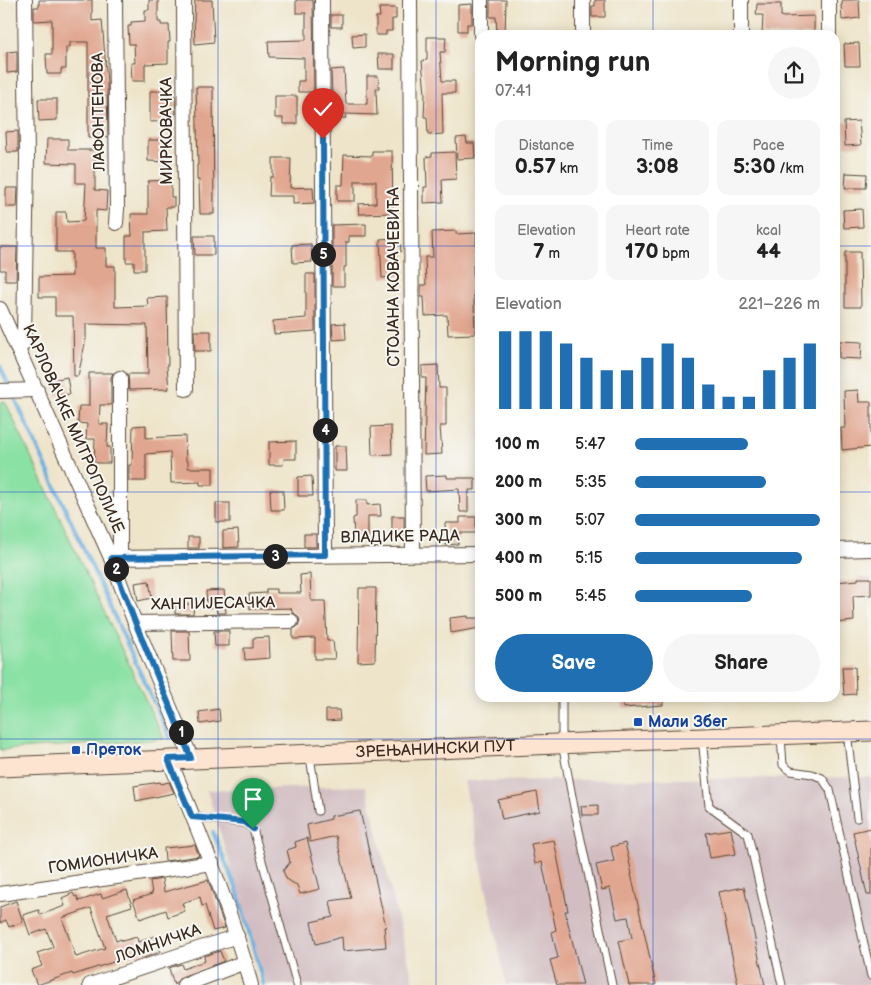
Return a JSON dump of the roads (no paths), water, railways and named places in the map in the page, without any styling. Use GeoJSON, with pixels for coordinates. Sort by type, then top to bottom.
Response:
{"type":"FeatureCollection","features":[{"type":"Feature","properties":{"kind":"main road","name":"ЗРЕЊАНИНСКИ ПУТ"},"geometry":{"type":"LineString","coordinates":[[0,766],[871,731]]}},
{"type":"Feature","properties":{"kind":"street"},"geometry":{"type":"LineString","coordinates":[[18,349],[24,338],[27,159],[25,0]]}},
{"type":"Feature","properties":{"kind":"street","name":"ЛАФОНТЕНОВА"},"geometry":{"type":"LineString","coordinates":[[115,0],[116,223]]}},
{"type":"Feature","properties":{"kind":"street","name":"МИРКОВАЧКА"},"geometry":{"type":"LineString","coordinates":[[184,0],[186,389]]}},
{"type":"Feature","properties":{"kind":"street"},"geometry":{"type":"LineString","coordinates":[[322,0],[325,555]]}},
{"type":"Feature","properties":{"kind":"street","name":"СТОЈАНА КОВАЧЕВИЋА"},"geometry":{"type":"LineString","coordinates":[[410,0],[412,554]]}},
{"type":"Feature","properties":{"kind":"street"},"geometry":{"type":"LineString","coordinates":[[481,0],[481,30]]}},
{"type":"Feature","properties":{"kind":"street"},"geometry":{"type":"LineString","coordinates":[[583,0],[583,30]]}},
{"type":"Feature","properties":{"kind":"street"},"geometry":{"type":"LineString","coordinates":[[741,0],[741,30]]}},
{"type":"Feature","properties":{"kind":"street"},"geometry":{"type":"LineString","coordinates":[[829,0],[829,30]]}},
{"type":"Feature","properties":{"kind":"street","name":"КАРЛОВАЧКЕ МИТРОПОЛИЈЕ"},"geometry":{"type":"LineString","coordinates":[[0,309],[36,390],[116,558],[135,622],[191,758]]}},
{"type":"Feature","properties":{"kind":"street"},"geometry":{"type":"LineString","coordinates":[[116,558],[120,378]]}},
{"type":"Feature","properties":{"kind":"street"},"geometry":{"type":"LineString","coordinates":[[0,391],[36,390]]}},
{"type":"Feature","properties":{"kind":"street"},"geometry":{"type":"LineString","coordinates":[[840,550],[871,549]]}},
{"type":"Feature","properties":{"kind":"street","name":"ВЛАДИКЕ РАДА"},"geometry":{"type":"LineString","coordinates":[[116,558],[475,554]]}},
{"type":"Feature","properties":{"kind":"street","name":"ХАНПИЈЕСАЧКА"},"geometry":{"type":"LineString","coordinates":[[135,622],[291,621]]}},
{"type":"Feature","properties":{"kind":"street"},"geometry":{"type":"LineString","coordinates":[[168,759],[212,863],[237,936],[251,985]]}},
{"type":"Feature","properties":{"kind":"street","name":"ГОМИОНИЧКА"},"geometry":{"type":"LineString","coordinates":[[0,894],[212,863]]}},
{"type":"Feature","properties":{"kind":"street","name":"ЛОМНИЧКА"},"geometry":{"type":"LineString","coordinates":[[90,985],[237,936]]}},
{"type":"Feature","properties":{"kind":"street"},"geometry":{"type":"LineString","coordinates":[[184,985],[244,962]]}},
{"type":"Feature","properties":{"kind":"lane"},"geometry":{"type":"LineString","coordinates":[[562,702],[562,743],[612,985]]}},
{"type":"Feature","properties":{"kind":"lane"},"geometry":{"type":"LineString","coordinates":[[846,732],[857,818]]}},
{"type":"Feature","properties":{"kind":"lane"},"geometry":{"type":"LineString","coordinates":[[781,734],[783,765],[791,771],[812,774],[822,778],[830,790],[871,976]]}},
{"type":"Feature","properties":{"kind":"lane"},"geometry":{"type":"LineString","coordinates":[[702,737],[710,806],[748,834],[782,985]]}},
{"type":"Feature","properties":{"kind":"lane"},"geometry":{"type":"LineString","coordinates":[[310,754],[318,811]]}},
{"type":"Feature","properties":{"kind":"lane"},"geometry":{"type":"LineString","coordinates":[[192,817],[245,822],[253,829],[297,985]]}},
{"type":"Feature","properties":{"kind":"waterway"},"geometry":{"type":"LineString","coordinates":[[0,366],[10,388]]}},
{"type":"Feature","properties":{"kind":"waterway"},"geometry":{"type":"LineString","coordinates":[[13,394],[170,738]]}},
{"type":"Feature","properties":{"kind":"waterway","name":"Преток"},"geometry":{"type":"LineString","coordinates":[[213,832],[237,890],[264,985]]}},
{"type":"Feature","properties":{"kind":"place","name":"Мали Збег"},"geometry":{"type":"Point","coordinates":[638,722]}},
{"type":"Feature","properties":{"kind":"place","name":"Преток"},"geometry":{"type":"Point","coordinates":[76,750]}}]}
